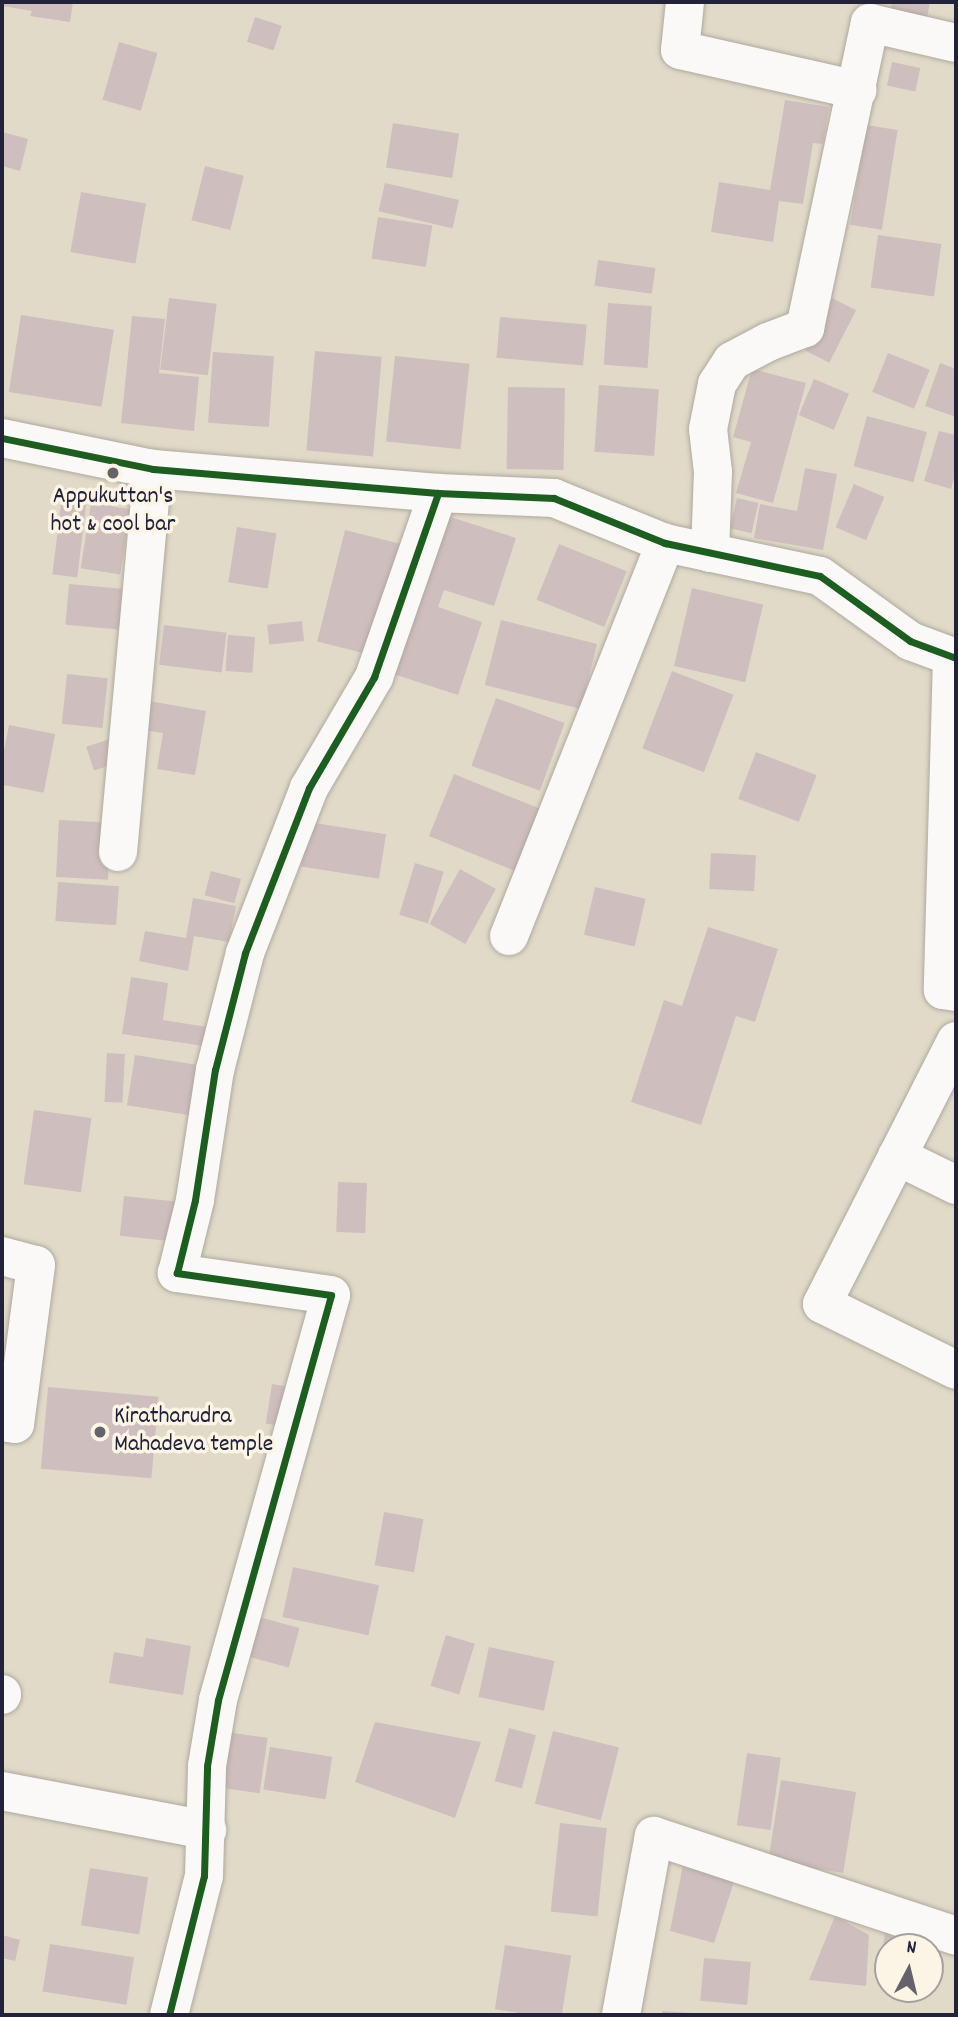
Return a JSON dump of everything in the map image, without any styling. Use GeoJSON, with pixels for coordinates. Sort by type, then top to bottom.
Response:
{"type":"FeatureCollection","features":[{"type":"Feature","properties":{"kind":"street"},"geometry":{"type":"LineString","coordinates":[[685,2],[680,50],[858,90]]}},
{"type":"Feature","properties":{"kind":"street"},"geometry":{"type":"LineString","coordinates":[[710,553],[713,465],[708,429],[717,384],[732,361],[768,342],[805,328],[858,90],[870,23],[956,43]]}},
{"type":"Feature","properties":{"kind":"street"},"geometry":{"type":"LineString","coordinates":[[2,438],[153,469],[438,493],[554,498],[665,543],[820,576],[910,642],[954,658],[943,990],[956,992]]}},
{"type":"Feature","properties":{"kind":"street"},"geometry":{"type":"LineString","coordinates":[[118,852],[153,469]]}},
{"type":"Feature","properties":{"kind":"street"},"geometry":{"type":"LineString","coordinates":[[169,2015],[204,1876],[207,1766],[218,1699],[331,1295],[177,1273],[195,1200],[215,1070],[246,953],[309,788],[374,677],[438,493]]}},
{"type":"Feature","properties":{"kind":"street"},"geometry":{"type":"LineString","coordinates":[[509,936],[665,543]]}},
{"type":"Feature","properties":{"kind":"street"},"geometry":{"type":"LineString","coordinates":[[956,1041],[822,1304],[956,1370]]}},
{"type":"Feature","properties":{"kind":"street"},"geometry":{"type":"LineString","coordinates":[[897,1156],[956,1185]]}},
{"type":"Feature","properties":{"kind":"street"},"geometry":{"type":"LineString","coordinates":[[2,1256],[36,1265],[15,1424],[2,1422]]}},
{"type":"Feature","properties":{"kind":"street"},"geometry":{"type":"LineString","coordinates":[[2,1791],[207,1830]]}},
{"type":"Feature","properties":{"kind":"street"},"geometry":{"type":"LineString","coordinates":[[621,2015],[654,1836],[956,1936]]}},
{"type":"Feature","properties":{"kind":"building"},"geometry":{"type":"Polygon","coordinates":[[[2,2],[73,2],[70,22],[30,16],[32,11],[2,6],[2,2]]]}},
{"type":"Feature","properties":{"kind":"building"},"geometry":{"type":"Polygon","coordinates":[[[892,2],[930,2],[926,23],[889,18],[892,2]]]}},
{"type":"Feature","properties":{"kind":"building"},"geometry":{"type":"Polygon","coordinates":[[[255,17],[282,26],[274,50],[247,42],[255,17]]]}},
{"type":"Feature","properties":{"kind":"building"},"geometry":{"type":"Polygon","coordinates":[[[119,42],[157,53],[141,111],[102,100],[119,42]]]}},
{"type":"Feature","properties":{"kind":"building"},"geometry":{"type":"Polygon","coordinates":[[[892,62],[920,68],[915,92],[887,85],[892,62]]]}},
{"type":"Feature","properties":{"kind":"building"},"geometry":{"type":"Polygon","coordinates":[[[785,100],[829,107],[823,144],[813,143],[803,204],[779,201],[773,242],[711,232],[719,182],[770,190],[785,100]]]}},
{"type":"Feature","properties":{"kind":"building"},"geometry":{"type":"Polygon","coordinates":[[[393,123],[459,133],[452,178],[386,167],[393,123]]]}},
{"type":"Feature","properties":{"kind":"building"},"geometry":{"type":"Polygon","coordinates":[[[866,125],[898,130],[882,230],[850,225],[866,125]]]}},
{"type":"Feature","properties":{"kind":"building"},"geometry":{"type":"Polygon","coordinates":[[[2,132],[28,139],[20,171],[2,166],[2,132]]]}},
{"type":"Feature","properties":{"kind":"building"},"geometry":{"type":"Polygon","coordinates":[[[205,166],[244,176],[230,230],[191,220],[205,166]]]}},
{"type":"Feature","properties":{"kind":"building"},"geometry":{"type":"Polygon","coordinates":[[[385,183],[459,200],[453,228],[378,211],[385,183]]]}},
{"type":"Feature","properties":{"kind":"building"},"geometry":{"type":"Polygon","coordinates":[[[81,192],[146,203],[135,264],[70,252],[81,192]]]}},
{"type":"Feature","properties":{"kind":"building"},"geometry":{"type":"Polygon","coordinates":[[[378,217],[432,226],[426,267],[371,258],[378,217]]]}},
{"type":"Feature","properties":{"kind":"building"},"geometry":{"type":"Polygon","coordinates":[[[878,235],[941,244],[934,296],[871,287],[878,235]]]}},
{"type":"Feature","properties":{"kind":"building"},"geometry":{"type":"Polygon","coordinates":[[[598,260],[655,268],[652,294],[594,286],[598,260]]]}},
{"type":"Feature","properties":{"kind":"building"},"geometry":{"type":"Polygon","coordinates":[[[169,298],[217,304],[208,375],[160,369],[169,298]]]}},
{"type":"Feature","properties":{"kind":"building"},"geometry":{"type":"Polygon","coordinates":[[[832,298],[856,310],[829,363],[805,351],[832,298]]]}},
{"type":"Feature","properties":{"kind":"building"},"geometry":{"type":"Polygon","coordinates":[[[608,303],[652,306],[648,368],[604,365],[608,303]]]}},
{"type":"Feature","properties":{"kind":"building"},"geometry":{"type":"Polygon","coordinates":[[[21,315],[114,330],[102,407],[9,392],[21,315]]]}},
{"type":"Feature","properties":{"kind":"building"},"geometry":{"type":"Polygon","coordinates":[[[132,316],[165,319],[159,373],[199,377],[194,431],[121,423],[132,316]]]}},
{"type":"Feature","properties":{"kind":"building"},"geometry":{"type":"Polygon","coordinates":[[[500,317],[587,325],[583,365],[496,358],[500,317]]]}},
{"type":"Feature","properties":{"kind":"building"},"geometry":{"type":"Polygon","coordinates":[[[315,351],[382,357],[373,456],[306,451],[315,351]]]}},
{"type":"Feature","properties":{"kind":"building"},"geometry":{"type":"Polygon","coordinates":[[[213,352],[274,356],[269,427],[208,423],[213,352]]]}},
{"type":"Feature","properties":{"kind":"building"},"geometry":{"type":"Polygon","coordinates":[[[888,353],[930,370],[914,409],[872,392],[888,353]]]}},
{"type":"Feature","properties":{"kind":"building"},"geometry":{"type":"Polygon","coordinates":[[[395,356],[470,364],[461,449],[386,442],[395,356]]]}},
{"type":"Feature","properties":{"kind":"building"},"geometry":{"type":"Polygon","coordinates":[[[940,363],[956,369],[956,417],[925,406],[940,363]]]}},
{"type":"Feature","properties":{"kind":"building"},"geometry":{"type":"Polygon","coordinates":[[[752,369],[806,383],[773,503],[736,493],[751,442],[733,437],[752,369]]]}},
{"type":"Feature","properties":{"kind":"building"},"geometry":{"type":"Polygon","coordinates":[[[814,379],[849,394],[834,430],[799,415],[814,379]]]}},
{"type":"Feature","properties":{"kind":"building"},"geometry":{"type":"Polygon","coordinates":[[[599,385],[659,389],[654,456],[594,452],[599,385]]]}},
{"type":"Feature","properties":{"kind":"building"},"geometry":{"type":"Polygon","coordinates":[[[508,387],[565,388],[564,470],[507,469],[508,387]]]}},
{"type":"Feature","properties":{"kind":"building"},"geometry":{"type":"Polygon","coordinates":[[[867,416],[927,432],[913,482],[854,466],[867,416]]]}},
{"type":"Feature","properties":{"kind":"building"},"geometry":{"type":"Polygon","coordinates":[[[939,431],[956,435],[956,472],[951,489],[924,481],[939,431]]]}},
{"type":"Feature","properties":{"kind":"building"},"geometry":{"type":"Polygon","coordinates":[[[805,468],[837,474],[823,550],[754,538],[760,504],[797,511],[805,468]]]}},
{"type":"Feature","properties":{"kind":"building"},"geometry":{"type":"Polygon","coordinates":[[[854,484],[884,497],[866,540],[836,527],[854,484]]]}},
{"type":"Feature","properties":{"kind":"building"},"geometry":{"type":"Polygon","coordinates":[[[63,488],[88,491],[77,577],[52,574],[63,488]]]}},
{"type":"Feature","properties":{"kind":"building"},"geometry":{"type":"Polygon","coordinates":[[[737,498],[758,503],[751,533],[730,528],[737,498]]]}},
{"type":"Feature","properties":{"kind":"building"},"geometry":{"type":"Polygon","coordinates":[[[91,503],[131,509],[120,574],[81,568],[91,503]]]}},
{"type":"Feature","properties":{"kind":"building"},"geometry":{"type":"Polygon","coordinates":[[[438,513],[516,538],[494,606],[444,590],[438,607],[482,622],[458,695],[384,671],[438,513]]]}},
{"type":"Feature","properties":{"kind":"building"},"geometry":{"type":"Polygon","coordinates":[[[237,527],[277,533],[268,589],[228,582],[237,527]]]}},
{"type":"Feature","properties":{"kind":"building"},"geometry":{"type":"Polygon","coordinates":[[[345,530],[407,545],[379,657],[317,642],[345,530]]]}},
{"type":"Feature","properties":{"kind":"building"},"geometry":{"type":"Polygon","coordinates":[[[559,544],[627,571],[604,627],[537,600],[559,544]]]}},
{"type":"Feature","properties":{"kind":"building"},"geometry":{"type":"Polygon","coordinates":[[[69,584],[128,589],[124,630],[65,625],[69,584]]]}},
{"type":"Feature","properties":{"kind":"building"},"geometry":{"type":"Polygon","coordinates":[[[692,588],[763,604],[745,682],[674,666],[692,588]]]}},
{"type":"Feature","properties":{"kind":"building"},"geometry":{"type":"Polygon","coordinates":[[[501,620],[597,644],[581,709],[485,685],[501,620]]]}},
{"type":"Feature","properties":{"kind":"building"},"geometry":{"type":"Polygon","coordinates":[[[302,621],[304,641],[269,645],[267,625],[302,621]]]}},
{"type":"Feature","properties":{"kind":"building"},"geometry":{"type":"Polygon","coordinates":[[[164,625],[227,633],[222,672],[159,665],[164,625]]]}},
{"type":"Feature","properties":{"kind":"building"},"geometry":{"type":"Polygon","coordinates":[[[228,635],[255,637],[252,673],[225,671],[228,635]]]}},
{"type":"Feature","properties":{"kind":"building"},"geometry":{"type":"Polygon","coordinates":[[[672,671],[734,695],[704,772],[642,748],[672,671]]]}},
{"type":"Feature","properties":{"kind":"building"},"geometry":{"type":"Polygon","coordinates":[[[67,674],[108,678],[103,728],[62,724],[67,674]]]}},
{"type":"Feature","properties":{"kind":"building"},"geometry":{"type":"Polygon","coordinates":[[[496,698],[565,723],[540,791],[471,766],[496,698]]]}},
{"type":"Feature","properties":{"kind":"building"},"geometry":{"type":"Polygon","coordinates":[[[149,701],[206,711],[195,775],[157,769],[163,733],[144,730],[149,701]]]}},
{"type":"Feature","properties":{"kind":"building"},"geometry":{"type":"Polygon","coordinates":[[[9,725],[55,734],[44,793],[2,785],[2,761],[9,725]]]}},
{"type":"Feature","properties":{"kind":"building"},"geometry":{"type":"Polygon","coordinates":[[[110,739],[118,763],[94,771],[86,747],[110,739]]]}},
{"type":"Feature","properties":{"kind":"building"},"geometry":{"type":"Polygon","coordinates":[[[756,752],[817,775],[799,822],[738,799],[756,752]]]}},
{"type":"Feature","properties":{"kind":"building"},"geometry":{"type":"Polygon","coordinates":[[[454,774],[549,813],[524,875],[429,836],[454,774]]]}},
{"type":"Feature","properties":{"kind":"building"},"geometry":{"type":"Polygon","coordinates":[[[59,820],[111,823],[108,880],[56,877],[59,820]]]}},
{"type":"Feature","properties":{"kind":"building"},"geometry":{"type":"Polygon","coordinates":[[[308,822],[386,834],[379,879],[301,866],[308,822]]]}},
{"type":"Feature","properties":{"kind":"building"},"geometry":{"type":"Polygon","coordinates":[[[711,853],[756,855],[754,891],[709,889],[711,853]]]}},
{"type":"Feature","properties":{"kind":"building"},"geometry":{"type":"Polygon","coordinates":[[[415,863],[444,872],[428,923],[399,915],[415,863]]]}},
{"type":"Feature","properties":{"kind":"building"},"geometry":{"type":"Polygon","coordinates":[[[460,869],[496,889],[465,944],[429,924],[460,869]]]}},
{"type":"Feature","properties":{"kind":"building"},"geometry":{"type":"Polygon","coordinates":[[[211,871],[241,879],[234,903],[205,895],[211,871]]]}},
{"type":"Feature","properties":{"kind":"building"},"geometry":{"type":"Polygon","coordinates":[[[58,882],[119,886],[116,925],[55,921],[58,882]]]}},
{"type":"Feature","properties":{"kind":"building"},"geometry":{"type":"Polygon","coordinates":[[[595,887],[646,899],[635,946],[584,935],[595,887]]]}},
{"type":"Feature","properties":{"kind":"building"},"geometry":{"type":"Polygon","coordinates":[[[193,898],[236,906],[229,942],[194,936],[188,971],[139,961],[145,931],[186,938],[193,898]]]}},
{"type":"Feature","properties":{"kind":"building"},"geometry":{"type":"Polygon","coordinates":[[[708,927],[778,949],[755,1022],[736,1016],[701,1125],[631,1102],[664,1000],[682,1006],[708,927]]]}},
{"type":"Feature","properties":{"kind":"building"},"geometry":{"type":"Polygon","coordinates":[[[131,977],[168,983],[163,1020],[207,1027],[204,1046],[122,1034],[131,977]]]}},
{"type":"Feature","properties":{"kind":"building"},"geometry":{"type":"Polygon","coordinates":[[[107,1053],[125,1054],[122,1103],[104,1102],[107,1053]]]}},
{"type":"Feature","properties":{"kind":"building"},"geometry":{"type":"Polygon","coordinates":[[[135,1055],[209,1067],[201,1117],[127,1105],[135,1055]]]}},
{"type":"Feature","properties":{"kind":"building"},"geometry":{"type":"Polygon","coordinates":[[[34,1110],[91,1118],[81,1192],[24,1184],[34,1110]]]}},
{"type":"Feature","properties":{"kind":"building"},"geometry":{"type":"Polygon","coordinates":[[[338,1182],[367,1183],[365,1233],[336,1232],[338,1182]]]}},
{"type":"Feature","properties":{"kind":"building"},"geometry":{"type":"Polygon","coordinates":[[[124,1196],[178,1202],[174,1241],[120,1236],[124,1196]]]}},
{"type":"Feature","properties":{"kind":"building"},"geometry":{"type":"Polygon","coordinates":[[[272,1384],[291,1387],[285,1426],[266,1424],[272,1384]]]}},
{"type":"Feature","properties":{"kind":"building","name":"Kiratharudra Mahadeva temple"},"geometry":{"type":"Polygon","coordinates":[[[48,1387],[159,1397],[151,1478],[41,1469],[48,1387]]]}},
{"type":"Feature","properties":{"kind":"building"},"geometry":{"type":"Polygon","coordinates":[[[384,1512],[423,1519],[414,1572],[375,1565],[384,1512]]]}},
{"type":"Feature","properties":{"kind":"building"},"geometry":{"type":"Polygon","coordinates":[[[293,1567],[379,1585],[368,1635],[282,1617],[293,1567]]]}},
{"type":"Feature","properties":{"kind":"building"},"geometry":{"type":"Polygon","coordinates":[[[255,1616],[299,1628],[289,1668],[244,1656],[255,1616]]]}},
{"type":"Feature","properties":{"kind":"building"},"geometry":{"type":"Polygon","coordinates":[[[446,1635],[475,1644],[459,1694],[431,1686],[446,1635]]]}},
{"type":"Feature","properties":{"kind":"building"},"geometry":{"type":"Polygon","coordinates":[[[146,1638],[191,1646],[183,1695],[109,1683],[114,1652],[143,1657],[146,1638]]]}},
{"type":"Feature","properties":{"kind":"building"},"geometry":{"type":"Polygon","coordinates":[[[489,1647],[555,1661],[544,1711],[478,1697],[489,1647]]]}},
{"type":"Feature","properties":{"kind":"building"},"geometry":{"type":"Polygon","coordinates":[[[375,1722],[481,1742],[455,1818],[355,1782],[375,1722]]]}},
{"type":"Feature","properties":{"kind":"building"},"geometry":{"type":"Polygon","coordinates":[[[509,1728],[536,1735],[522,1788],[495,1781],[509,1728]]]}},
{"type":"Feature","properties":{"kind":"building"},"geometry":{"type":"Polygon","coordinates":[[[219,1731],[268,1738],[260,1793],[211,1786],[219,1731]]]}},
{"type":"Feature","properties":{"kind":"building"},"geometry":{"type":"Polygon","coordinates":[[[553,1731],[619,1747],[601,1820],[535,1804],[553,1731]]]}},
{"type":"Feature","properties":{"kind":"building"},"geometry":{"type":"Polygon","coordinates":[[[270,1747],[332,1757],[325,1799],[263,1789],[270,1747]]]}},
{"type":"Feature","properties":{"kind":"building"},"geometry":{"type":"Polygon","coordinates":[[[747,1753],[781,1758],[771,1830],[737,1825],[747,1753]]]}},
{"type":"Feature","properties":{"kind":"building"},"geometry":{"type":"Polygon","coordinates":[[[781,1780],[856,1792],[843,1873],[768,1861],[781,1780]]]}},
{"type":"Feature","properties":{"kind":"building"},"geometry":{"type":"Polygon","coordinates":[[[560,1823],[607,1828],[597,1916],[551,1912],[560,1823]]]}},
{"type":"Feature","properties":{"kind":"building"},"geometry":{"type":"Polygon","coordinates":[[[683,1865],[734,1882],[714,1943],[670,1931],[683,1865]]]}},
{"type":"Feature","properties":{"kind":"building"},"geometry":{"type":"Polygon","coordinates":[[[90,1868],[148,1877],[139,1935],[81,1925],[90,1868]]]}},
{"type":"Feature","properties":{"kind":"building"},"geometry":{"type":"Polygon","coordinates":[[[835,1916],[869,1935],[866,1986],[809,1980],[835,1916]]]}},
{"type":"Feature","properties":{"kind":"building"},"geometry":{"type":"Polygon","coordinates":[[[886,1925],[929,1931],[929,1933],[885,1933],[886,1925]]]}},
{"type":"Feature","properties":{"kind":"building"},"geometry":{"type":"Polygon","coordinates":[[[2,1935],[20,1940],[15,1961],[2,1958],[2,1935]]]}},
{"type":"Feature","properties":{"kind":"building"},"geometry":{"type":"Polygon","coordinates":[[[50,1944],[134,1957],[126,2005],[42,1991],[50,1944]]]}},
{"type":"Feature","properties":{"kind":"building"},"geometry":{"type":"Polygon","coordinates":[[[505,1945],[571,1955],[562,2015],[531,2015],[495,2009],[505,1945]]]}},
{"type":"Feature","properties":{"kind":"building"},"geometry":{"type":"Polygon","coordinates":[[[704,1958],[751,1962],[747,2005],[700,2001],[704,1958]]]}},
{"type":"Feature","properties":{"kind":"building"},"geometry":{"type":"Polygon","coordinates":[[[662,2011],[693,2013],[693,2015],[662,2015],[662,2011]]]}},
{"type":"Feature","properties":{"kind":"cycle path"},"geometry":{"type":"LineString","coordinates":[[2,438],[153,469],[438,493],[554,498],[665,543],[820,576],[910,641],[956,658]]}},
{"type":"Feature","properties":{"kind":"cycle path"},"geometry":{"type":"LineString","coordinates":[[169,2015],[204,1876],[207,1766],[218,1700],[331,1295],[177,1273],[195,1200],[215,1070],[245,953],[309,788],[374,677],[438,493]]}},
{"type":"Feature","properties":{"kind":"place","name":"Appukuttan's hot & cool bar"},"geometry":{"type":"Point","coordinates":[113,473]}},
{"type":"Feature","properties":{"kind":"place","name":"Kiratharudra Mahadeva temple"},"geometry":{"type":"Point","coordinates":[100,1432]}}]}
